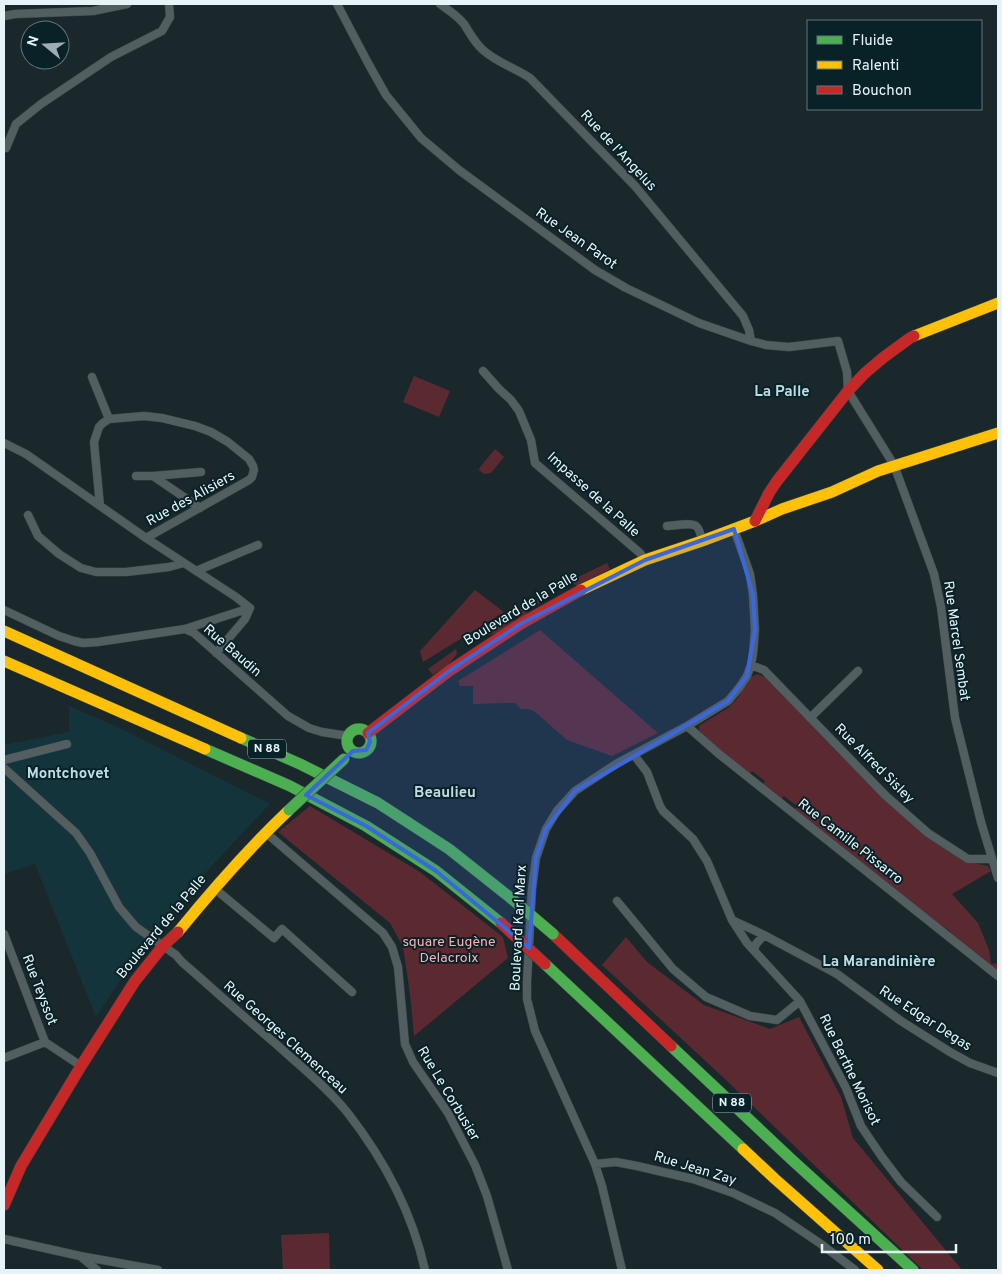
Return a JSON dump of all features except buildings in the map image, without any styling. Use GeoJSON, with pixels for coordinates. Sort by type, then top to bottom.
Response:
{"type":"FeatureCollection","features":[{"type":"Feature","properties":{"kind":"main road"},"geometry":{"type":"LineString","coordinates":[[755,521],[777,481],[848,391],[865,373],[884,356],[910,338],[998,303]]}},
{"type":"Feature","properties":{"kind":"main road","name":"Boulevard de la Palle"},"geometry":{"type":"LineString","coordinates":[[368,733],[449,671],[522,624],[577,592],[645,560],[702,541],[782,509],[832,492],[878,471],[998,433]]}},
{"type":"Feature","properties":{"kind":"main road","name":"N 88"},"geometry":{"type":"LineString","coordinates":[[4,631],[300,764],[378,803],[449,849],[553,934],[791,1159],[913,1270]]}},
{"type":"Feature","properties":{"kind":"main road","name":"N 88"},"geometry":{"type":"LineString","coordinates":[[4,661],[290,786],[366,826],[436,871],[502,923],[775,1179],[878,1270]]}},
{"type":"Feature","properties":{"kind":"main road","name":"Boulevard de la Palle"},"geometry":{"type":"LineString","coordinates":[[4,1205],[21,1166],[135,981],[163,946],[265,832],[348,755],[362,752],[369,747],[370,738],[364,730],[355,729],[348,736]]}},
{"type":"Feature","properties":{"kind":"main road"},"geometry":{"type":"LineString","coordinates":[[348,736],[348,755]]}},
{"type":"Feature","properties":{"kind":"street"},"geometry":{"type":"LineString","coordinates":[[4,16],[93,11],[127,4]]}},
{"type":"Feature","properties":{"kind":"street"},"geometry":{"type":"LineString","coordinates":[[6,148],[16,124],[41,104],[111,57],[162,31],[170,17],[169,4]]}},
{"type":"Feature","properties":{"kind":"street","name":"Rue Jean Parot"},"geometry":{"type":"LineString","coordinates":[[337,4],[386,95],[420,138],[459,170],[595,270],[626,288],[699,324],[766,345],[789,347],[838,341],[847,372],[848,391]]}},
{"type":"Feature","properties":{"kind":"street","name":"Rue de l'Angelus"},"geometry":{"type":"LineString","coordinates":[[440,4],[464,24],[471,37],[482,49],[530,78],[635,186],[743,316],[752,341]]}},
{"type":"Feature","properties":{"kind":"street","name":"Impasse de la Palle"},"geometry":{"type":"LineString","coordinates":[[483,371],[519,411],[531,440],[535,464],[640,553],[645,560]]}},
{"type":"Feature","properties":{"kind":"street"},"geometry":{"type":"LineString","coordinates":[[92,377],[109,419],[99,427],[94,442],[100,506]]}},
{"type":"Feature","properties":{"kind":"street","name":"Rue Marcel Sembat"},"geometry":{"type":"LineString","coordinates":[[848,391],[894,465],[934,574],[941,606],[954,718],[981,822],[998,878]]}},
{"type":"Feature","properties":{"kind":"street","name":"Rue des Alisiers"},"geometry":{"type":"LineString","coordinates":[[109,419],[144,416],[162,418],[195,426],[211,432],[228,442],[249,459],[253,466],[254,470],[249,480],[146,538]]}},
{"type":"Feature","properties":{"kind":"street"},"geometry":{"type":"LineString","coordinates":[[4,443],[26,454],[250,608]]}},
{"type":"Feature","properties":{"kind":"street"},"geometry":{"type":"LineString","coordinates":[[136,476],[201,472]]}},
{"type":"Feature","properties":{"kind":"street"},"geometry":{"type":"LineString","coordinates":[[153,476],[200,508]]}},
{"type":"Feature","properties":{"kind":"street"},"geometry":{"type":"LineString","coordinates":[[28,515],[38,536],[59,554],[81,568],[104,573],[126,572],[169,567],[184,563]]}},
{"type":"Feature","properties":{"kind":"street"},"geometry":{"type":"LineString","coordinates":[[667,526],[692,524],[699,530],[702,541]]}},
{"type":"Feature","properties":{"kind":"street","name":"Boulevard Karl Marx"},"geometry":{"type":"LineString","coordinates":[[622,1270],[595,1164],[535,1031],[527,999],[532,888],[536,858],[546,829],[556,811],[575,791],[634,754],[687,726],[728,701],[747,676],[751,665],[755,630],[752,595],[750,574],[734,529]]}},
{"type":"Feature","properties":{"kind":"street"},"geometry":{"type":"LineString","coordinates":[[196,571],[258,545]]}},
{"type":"Feature","properties":{"kind":"street"},"geometry":{"type":"LineString","coordinates":[[185,629],[250,608]]}},
{"type":"Feature","properties":{"kind":"street"},"geometry":{"type":"LineString","coordinates":[[216,652],[245,619],[250,608]]}},
{"type":"Feature","properties":{"kind":"street","name":"Rue Baudin"},"geometry":{"type":"LineString","coordinates":[[4,610],[59,636],[83,643],[185,629],[194,633],[288,716],[310,728],[348,736]]}},
{"type":"Feature","properties":{"kind":"street","name":"Rue Alfred Sisley"},"geometry":{"type":"LineString","coordinates":[[751,665],[764,670],[885,795],[928,832],[968,859],[992,859]]}},
{"type":"Feature","properties":{"kind":"street"},"geometry":{"type":"LineString","coordinates":[[810,718],[858,671]]}},
{"type":"Feature","properties":{"kind":"street","name":"Rue Camille Pissarro"},"geometry":{"type":"LineString","coordinates":[[687,726],[719,754],[998,976]]}},
{"type":"Feature","properties":{"kind":"street"},"geometry":{"type":"LineString","coordinates":[[4,760],[67,744]]}},
{"type":"Feature","properties":{"kind":"street"},"geometry":{"type":"LineString","coordinates":[[634,754],[647,772],[663,811],[693,839],[707,861],[732,920]]}},
{"type":"Feature","properties":{"kind":"street","name":"Rue Georges Clemenceau"},"geometry":{"type":"LineString","coordinates":[[4,768],[76,833],[90,853],[119,908],[136,927],[176,955],[320,1082],[346,1111],[366,1138],[392,1181],[415,1233],[425,1270]]}},
{"type":"Feature","properties":{"kind":"street","name":"Rue Le Corbusier"},"geometry":{"type":"LineString","coordinates":[[265,832],[383,933],[392,947],[398,967],[405,1044],[418,1071],[448,1113],[475,1165],[487,1196],[508,1270]]}},
{"type":"Feature","properties":{"kind":"street"},"geometry":{"type":"LineString","coordinates":[[214,888],[274,938],[282,929],[352,992]]}},
{"type":"Feature","properties":{"kind":"street"},"geometry":{"type":"LineString","coordinates":[[617,902],[673,969],[706,997],[750,1016],[777,1020],[800,1001]]}},
{"type":"Feature","properties":{"kind":"street","name":"Rue Edgar Degas"},"geometry":{"type":"LineString","coordinates":[[732,920],[837,974],[901,1021],[950,1052],[970,1063],[998,1073]]}},
{"type":"Feature","properties":{"kind":"street","name":"Rue Berthe Morisot"},"geometry":{"type":"LineString","coordinates":[[732,920],[747,943],[800,1001],[846,1088],[861,1126],[882,1157],[902,1182],[937,1217]]}},
{"type":"Feature","properties":{"kind":"street","name":"Rue Teyssot"},"geometry":{"type":"LineString","coordinates":[[4,934],[6,946],[45,1042],[81,1066]]}},
{"type":"Feature","properties":{"kind":"street"},"geometry":{"type":"LineString","coordinates":[[754,950],[756,944],[764,935]]}},
{"type":"Feature","properties":{"kind":"street"},"geometry":{"type":"LineString","coordinates":[[4,1058],[45,1042]]}},
{"type":"Feature","properties":{"kind":"street","name":"Rue Jean Zay"},"geometry":{"type":"LineString","coordinates":[[595,1164],[616,1162],[638,1166],[693,1179],[733,1193],[775,1212],[855,1270]]}},
{"type":"Feature","properties":{"kind":"street"},"geometry":{"type":"LineString","coordinates":[[4,1239],[80,1256],[158,1270]]}},
{"type":"Feature","properties":{"kind":"street"},"geometry":{"type":"LineString","coordinates":[[80,1256],[97,1270]]}},
{"type":"Feature","properties":{"kind":"highlighted area"},"geometry":{"type":"Polygon","coordinates":[[[734,529],[753,595],[755,630],[747,676],[728,701],[575,791],[546,829],[536,858],[529,948],[436,871],[366,826],[306,795],[353,751],[366,750],[370,742],[368,733],[449,671],[522,623],[645,560],[734,529]]]}},
{"type":"Feature","properties":{"kind":"shaded area"},"geometry":{"type":"Polygon","coordinates":[[[69,706],[120,728],[270,804],[188,891],[143,947],[96,1017],[35,864],[4,874],[4,745],[69,732],[69,706]]]}},
{"type":"Feature","properties":{"kind":"green space"},"geometry":{"type":"Polygon","coordinates":[[[414,376],[450,391],[439,417],[403,402],[414,376]]]}},
{"type":"Feature","properties":{"kind":"green space"},"geometry":{"type":"Polygon","coordinates":[[[495,449],[504,457],[491,473],[484,474],[479,470],[480,467],[495,449]]]}},
{"type":"Feature","properties":{"kind":"green space"},"geometry":{"type":"Polygon","coordinates":[[[607,563],[610,569],[577,586],[570,581],[607,563]]]}},
{"type":"Feature","properties":{"kind":"green space"},"geometry":{"type":"Polygon","coordinates":[[[475,590],[504,612],[423,662],[420,651],[475,590]]]}},
{"type":"Feature","properties":{"kind":"green space"},"geometry":{"type":"Polygon","coordinates":[[[542,597],[543,601],[529,609],[526,615],[520,619],[513,613],[542,597]]]}},
{"type":"Feature","properties":{"kind":"green space"},"geometry":{"type":"Polygon","coordinates":[[[509,616],[515,622],[498,633],[485,636],[484,633],[480,634],[509,616]]]}},
{"type":"Feature","properties":{"kind":"green space"},"geometry":{"type":"Polygon","coordinates":[[[540,630],[658,733],[612,756],[567,740],[534,711],[521,709],[515,703],[473,704],[473,686],[460,686],[458,681],[540,630]]]}},
{"type":"Feature","properties":{"kind":"green space"},"geometry":{"type":"Polygon","coordinates":[[[456,649],[457,654],[449,664],[433,675],[428,669],[456,649]]]}},
{"type":"Feature","properties":{"kind":"green space"},"geometry":{"type":"Polygon","coordinates":[[[758,674],[766,678],[882,797],[938,843],[965,861],[988,866],[991,871],[952,894],[978,923],[989,950],[991,964],[998,963],[998,973],[950,934],[951,932],[940,926],[795,810],[797,806],[784,796],[781,799],[763,784],[765,781],[752,771],[750,774],[700,733],[700,725],[728,708],[737,699],[751,677],[758,674]]]}},
{"type":"Feature","properties":{"kind":"green space","name":"square Eugène Delacroix"},"geometry":{"type":"Polygon","coordinates":[[[310,806],[420,872],[503,937],[508,958],[414,1036],[403,947],[390,923],[278,832],[310,806]]]}},
{"type":"Feature","properties":{"kind":"green space"},"geometry":{"type":"Polygon","coordinates":[[[626,937],[647,962],[704,1005],[770,1029],[799,1017],[841,1097],[853,1138],[962,1270],[923,1270],[726,1080],[602,965],[626,937]]]}},
{"type":"Feature","properties":{"kind":"green space"},"geometry":{"type":"Polygon","coordinates":[[[329,1233],[330,1270],[283,1270],[281,1235],[329,1233]]]}},
{"type":"Feature","properties":{"kind":"traffic: fast"},"geometry":{"type":"LineString","coordinates":[[359,729],[367,733],[371,741],[367,749],[359,753],[351,749],[347,741],[351,733],[359,729]]}},
{"type":"Feature","properties":{"kind":"traffic: fast"},"geometry":{"type":"LineString","coordinates":[[241,738],[300,764],[378,803],[449,849],[512,899]]}},
{"type":"Feature","properties":{"kind":"traffic: fast"},"geometry":{"type":"LineString","coordinates":[[205,749],[290,786],[366,826],[436,871],[501,923]]}},
{"type":"Feature","properties":{"kind":"traffic: fast"},"geometry":{"type":"LineString","coordinates":[[289,810],[344,759]]}},
{"type":"Feature","properties":{"kind":"traffic: fast"},"geometry":{"type":"LineString","coordinates":[[512,899],[553,934]]}},
{"type":"Feature","properties":{"kind":"traffic: fast"},"geometry":{"type":"LineString","coordinates":[[545,964],[743,1149]]}},
{"type":"Feature","properties":{"kind":"traffic: fast"},"geometry":{"type":"LineString","coordinates":[[671,1046],[913,1270]]}},
{"type":"Feature","properties":{"kind":"traffic: slow"},"geometry":{"type":"LineString","coordinates":[[914,336],[998,303]]}},
{"type":"Feature","properties":{"kind":"traffic: slow"},"geometry":{"type":"LineString","coordinates":[[581,590],[645,560],[702,541],[782,509],[832,492],[878,471],[998,433]]}},
{"type":"Feature","properties":{"kind":"traffic: slow"},"geometry":{"type":"LineString","coordinates":[[4,631],[241,738]]}},
{"type":"Feature","properties":{"kind":"traffic: slow"},"geometry":{"type":"LineString","coordinates":[[4,661],[205,749]]}},
{"type":"Feature","properties":{"kind":"traffic: slow"},"geometry":{"type":"LineString","coordinates":[[178,932],[232,869],[289,810]]}},
{"type":"Feature","properties":{"kind":"traffic: slow"},"geometry":{"type":"LineString","coordinates":[[743,1149],[878,1270]]}},
{"type":"Feature","properties":{"kind":"traffic: jam"},"geometry":{"type":"LineString","coordinates":[[755,521],[777,481],[848,391],[884,357],[914,336]]}},
{"type":"Feature","properties":{"kind":"traffic: jam"},"geometry":{"type":"LineString","coordinates":[[368,733],[449,671],[522,623],[581,590]]}},
{"type":"Feature","properties":{"kind":"traffic: jam"},"geometry":{"type":"LineString","coordinates":[[501,923],[545,964]]}},
{"type":"Feature","properties":{"kind":"traffic: jam"},"geometry":{"type":"LineString","coordinates":[[4,1205],[21,1166],[135,981],[163,946],[178,932]]}},
{"type":"Feature","properties":{"kind":"traffic: jam"},"geometry":{"type":"LineString","coordinates":[[553,934],[671,1046]]}},
{"type":"Feature","properties":{"kind":"district","name":"La Palle"},"geometry":{"type":"Point","coordinates":[782,392]}},
{"type":"Feature","properties":{"kind":"district","name":"Montchovet"},"geometry":{"type":"Point","coordinates":[68,774]}},
{"type":"Feature","properties":{"kind":"district","name":"Beaulieu"},"geometry":{"type":"Point","coordinates":[445,793]}},
{"type":"Feature","properties":{"kind":"district","name":"La Marandinière"},"geometry":{"type":"Point","coordinates":[879,962]}}]}
